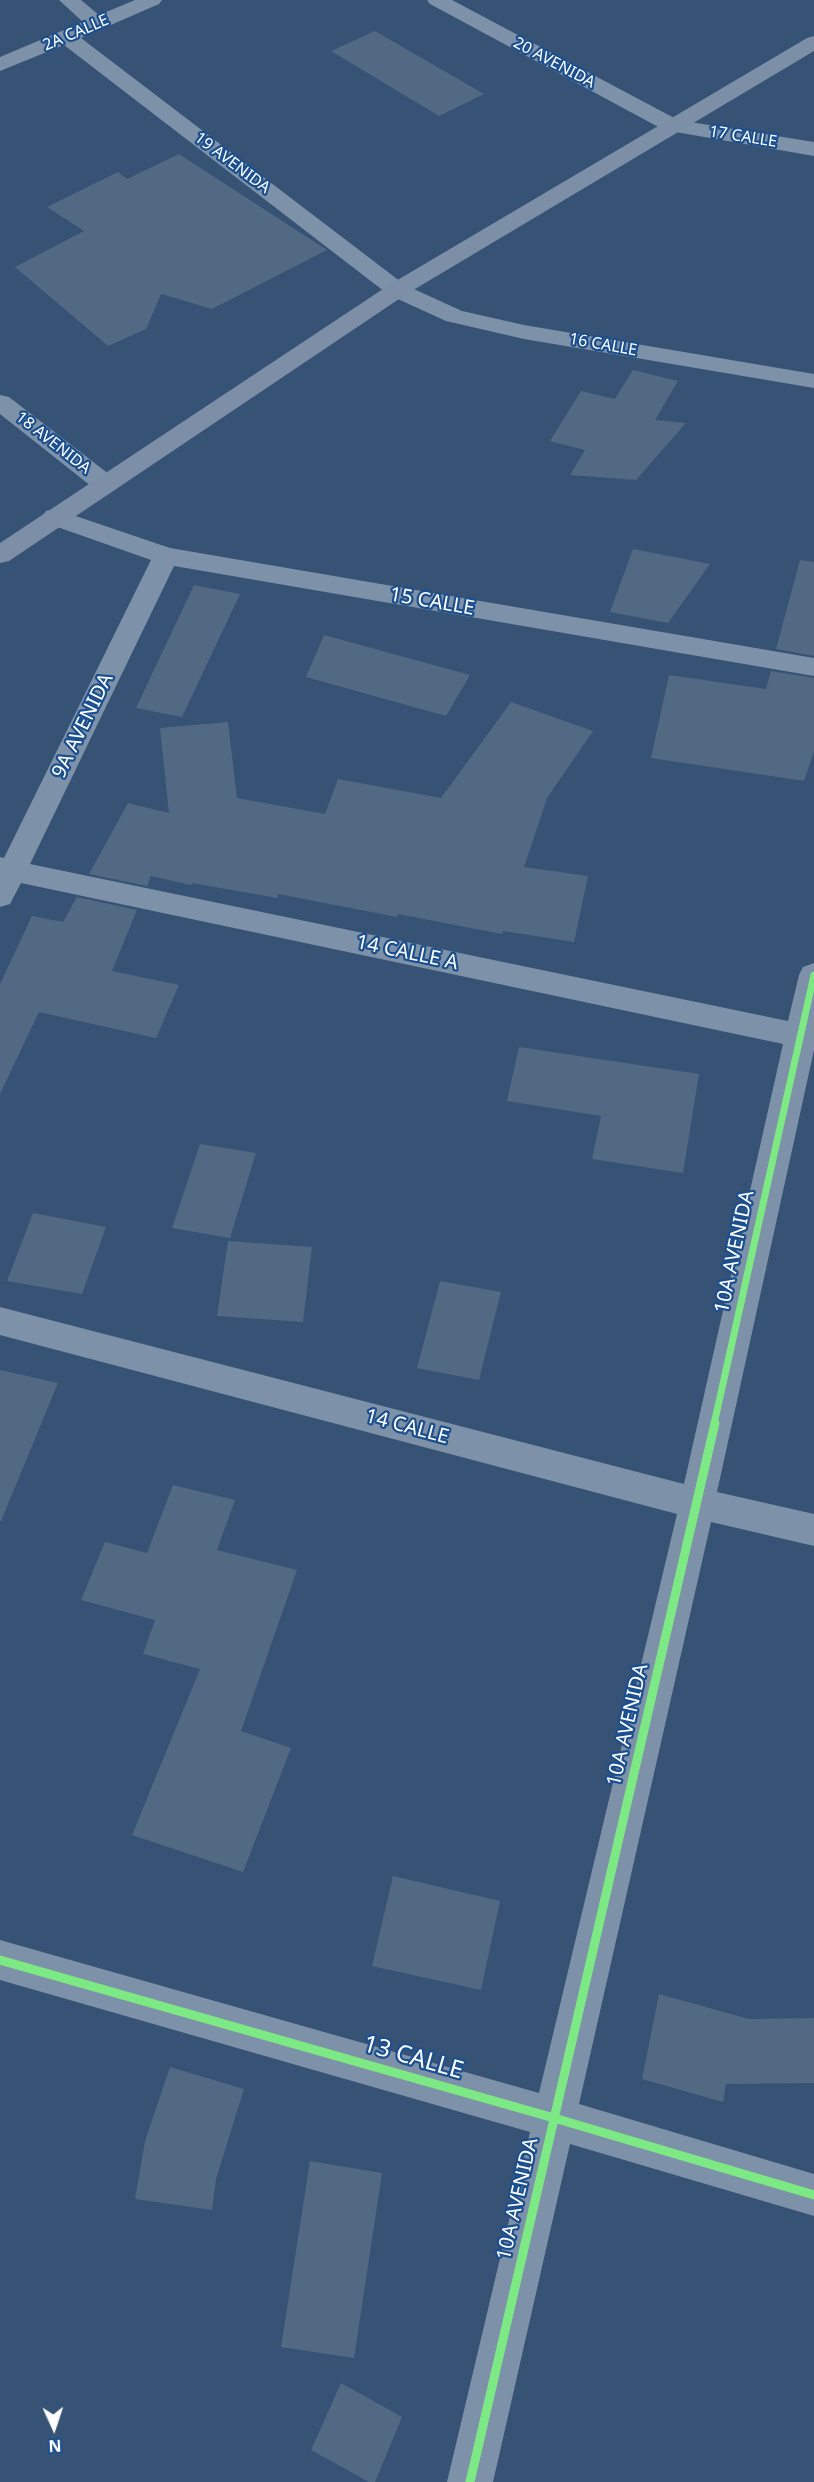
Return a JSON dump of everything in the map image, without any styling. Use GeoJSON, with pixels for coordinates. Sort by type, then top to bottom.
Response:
{"type":"FeatureCollection","features":[{"type":"Feature","properties":{"kind":"main road"},"geometry":{"type":"LineString","coordinates":[[0,555],[397,290],[814,42]]}},
{"type":"Feature","properties":{"kind":"street"},"geometry":{"type":"LineString","coordinates":[[69,0],[97,24]]}},
{"type":"Feature","properties":{"kind":"street","name":"2A CALLE"},"geometry":{"type":"LineString","coordinates":[[0,65],[153,0]]}},
{"type":"Feature","properties":{"kind":"street","name":"20 AVENIDA"},"geometry":{"type":"LineString","coordinates":[[437,0],[672,125]]}},
{"type":"Feature","properties":{"kind":"street","name":"19 AVENIDA"},"geometry":{"type":"LineString","coordinates":[[67,37],[397,290]]}},
{"type":"Feature","properties":{"kind":"street","name":"17 CALLE"},"geometry":{"type":"LineString","coordinates":[[672,125],[814,148]]}},
{"type":"Feature","properties":{"kind":"street","name":"16 CALLE"},"geometry":{"type":"LineString","coordinates":[[397,290],[454,316],[524,332],[814,381]]}},
{"type":"Feature","properties":{"kind":"street","name":"18 AVENIDA"},"geometry":{"type":"LineString","coordinates":[[0,402],[105,484]]}},
{"type":"Feature","properties":{"kind":"street","name":"15 CALLE"},"geometry":{"type":"LineString","coordinates":[[55,517],[166,556],[814,667]]}},
{"type":"Feature","properties":{"kind":"street","name":"9A AVENIDA"},"geometry":{"type":"LineString","coordinates":[[4,878],[166,556]]}},
{"type":"Feature","properties":{"kind":"street","name":"14 CALLE A"},"geometry":{"type":"LineString","coordinates":[[4,878],[807,1037]]}},
{"type":"Feature","properties":{"kind":"street","name":"10A AVENIDA"},"geometry":{"type":"LineString","coordinates":[[470,2482],[807,1037],[814,975]]}},
{"type":"Feature","properties":{"kind":"street","name":"14 CALLE"},"geometry":{"type":"LineString","coordinates":[[0,1321],[697,1503],[814,1530]]}},
{"type":"Feature","properties":{"kind":"street","name":"13 CALLE"},"geometry":{"type":"LineString","coordinates":[[0,1960],[554,2118],[814,2195]]}},
{"type":"Feature","properties":{"kind":"building"},"geometry":{"type":"Polygon","coordinates":[[[375,31],[484,94],[439,116],[331,51],[375,31]]]}},
{"type":"Feature","properties":{"kind":"building"},"geometry":{"type":"Polygon","coordinates":[[[179,154],[327,250],[212,309],[161,294],[146,329],[108,346],[15,267],[84,231],[47,207],[118,172],[127,179],[179,154]]]}},
{"type":"Feature","properties":{"kind":"building"},"geometry":{"type":"Polygon","coordinates":[[[633,370],[678,381],[655,420],[686,423],[636,480],[570,475],[585,450],[550,441],[581,391],[615,399],[633,370]]]}},
{"type":"Feature","properties":{"kind":"building"},"geometry":{"type":"Polygon","coordinates":[[[633,549],[710,564],[668,623],[610,612],[633,549]]]}},
{"type":"Feature","properties":{"kind":"building"},"geometry":{"type":"Polygon","coordinates":[[[800,560],[814,562],[814,656],[776,649],[800,560]]]}},
{"type":"Feature","properties":{"kind":"building"},"geometry":{"type":"Polygon","coordinates":[[[194,585],[240,594],[182,717],[136,708],[194,585]]]}},
{"type":"Feature","properties":{"kind":"building"},"geometry":{"type":"Polygon","coordinates":[[[324,635],[470,675],[446,716],[306,677],[324,635]]]}},
{"type":"Feature","properties":{"kind":"building"},"geometry":{"type":"Polygon","coordinates":[[[771,671],[814,678],[814,751],[804,781],[651,758],[669,675],[766,689],[771,671]]]}},
{"type":"Feature","properties":{"kind":"building"},"geometry":{"type":"Polygon","coordinates":[[[511,702],[593,731],[547,798],[524,867],[588,876],[574,942],[503,931],[502,934],[278,894],[277,898],[192,883],[191,885],[151,876],[147,886],[89,874],[128,803],[169,813],[160,728],[228,722],[237,798],[325,814],[338,779],[441,798],[511,702]]]}},
{"type":"Feature","properties":{"kind":"building"},"geometry":{"type":"Polygon","coordinates":[[[77,897],[137,910],[112,971],[179,985],[156,1038],[39,1012],[0,1094],[0,984],[32,916],[63,922],[77,897]]]}},
{"type":"Feature","properties":{"kind":"building"},"geometry":{"type":"Polygon","coordinates":[[[519,1047],[699,1074],[683,1173],[592,1159],[601,1116],[507,1101],[519,1047]]]}},
{"type":"Feature","properties":{"kind":"building"},"geometry":{"type":"Polygon","coordinates":[[[200,1144],[256,1153],[230,1238],[172,1228],[200,1144]]]}},
{"type":"Feature","properties":{"kind":"building"},"geometry":{"type":"Polygon","coordinates":[[[33,1213],[106,1227],[82,1294],[7,1281],[33,1213]]]}},
{"type":"Feature","properties":{"kind":"building"},"geometry":{"type":"Polygon","coordinates":[[[228,1241],[312,1247],[303,1322],[217,1316],[228,1241]]]}},
{"type":"Feature","properties":{"kind":"building"},"geometry":{"type":"Polygon","coordinates":[[[440,1281],[501,1292],[479,1380],[417,1368],[440,1281]]]}},
{"type":"Feature","properties":{"kind":"building"},"geometry":{"type":"Polygon","coordinates":[[[0,1370],[58,1383],[1,1521],[0,1521],[0,1370]]]}},
{"type":"Feature","properties":{"kind":"building"},"geometry":{"type":"Polygon","coordinates":[[[173,1485],[235,1500],[217,1550],[297,1570],[241,1731],[291,1748],[243,1872],[132,1835],[200,1669],[143,1654],[155,1620],[81,1600],[105,1542],[147,1553],[173,1485]]]}},
{"type":"Feature","properties":{"kind":"building"},"geometry":{"type":"Polygon","coordinates":[[[393,1876],[500,1901],[481,1990],[372,1966],[393,1876]]]}},
{"type":"Feature","properties":{"kind":"building"},"geometry":{"type":"Polygon","coordinates":[[[659,1994],[749,2019],[814,2018],[814,2083],[726,2084],[723,2102],[642,2079],[659,1994]]]}},
{"type":"Feature","properties":{"kind":"building"},"geometry":{"type":"Polygon","coordinates":[[[170,2067],[244,2089],[216,2179],[212,2210],[135,2199],[145,2141],[170,2067]]]}},
{"type":"Feature","properties":{"kind":"building"},"geometry":{"type":"Polygon","coordinates":[[[310,2161],[382,2173],[354,2358],[281,2347],[310,2161]]]}},
{"type":"Feature","properties":{"kind":"building"},"geometry":{"type":"Polygon","coordinates":[[[341,2383],[402,2417],[375,2482],[369,2482],[311,2450],[341,2383]]]}},
{"type":"Feature","properties":{"kind":"cycle path"},"geometry":{"type":"LineString","coordinates":[[470,2482],[697,1503],[814,975]]}},
{"type":"Feature","properties":{"kind":"cycle path"},"geometry":{"type":"LineString","coordinates":[[0,1960],[554,2118],[814,2195]]}}]}
